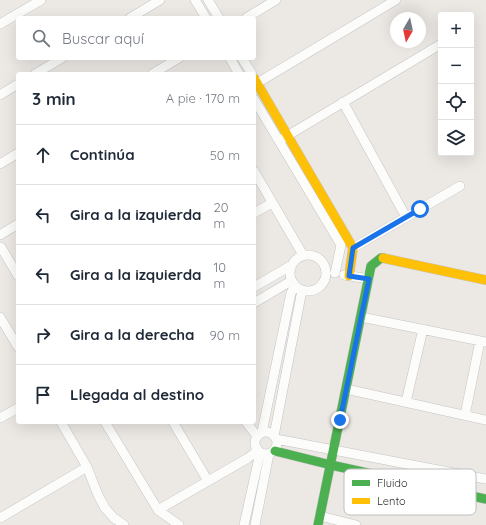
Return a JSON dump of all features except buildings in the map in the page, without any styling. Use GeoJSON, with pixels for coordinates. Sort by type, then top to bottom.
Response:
{"type":"FeatureCollection","features":[{"type":"Feature","properties":{"kind":"street"},"geometry":{"type":"LineString","coordinates":[[0,24],[41,0]]}},
{"type":"Feature","properties":{"kind":"street"},"geometry":{"type":"LineString","coordinates":[[133,16],[160,0]]}},
{"type":"Feature","properties":{"kind":"street"},"geometry":{"type":"LineString","coordinates":[[195,0],[205,16]]}},
{"type":"Feature","properties":{"kind":"street"},"geometry":{"type":"LineString","coordinates":[[208,0],[217,16]]}},
{"type":"Feature","properties":{"kind":"street"},"geometry":{"type":"LineString","coordinates":[[249,16],[276,0]]}},
{"type":"Feature","properties":{"kind":"street"},"geometry":{"type":"LineString","coordinates":[[256,81],[396,0]]}},
{"type":"Feature","properties":{"kind":"street"},"geometry":{"type":"LineString","coordinates":[[279,141],[438,46]]}},
{"type":"Feature","properties":{"kind":"street"},"geometry":{"type":"LineString","coordinates":[[38,72],[59,60]]}},
{"type":"Feature","properties":{"kind":"street"},"geometry":{"type":"LineString","coordinates":[[155,72],[176,60]]}},
{"type":"Feature","properties":{"kind":"street"},"geometry":{"type":"LineString","coordinates":[[231,60],[238,72]]}},
{"type":"Feature","properties":{"kind":"street"},"geometry":{"type":"LineString","coordinates":[[243,60],[251,72]]}},
{"type":"Feature","properties":{"kind":"street"},"geometry":{"type":"LineString","coordinates":[[256,84],[288,135],[353,248],[349,276]]}},
{"type":"Feature","properties":{"kind":"street"},"geometry":{"type":"LineString","coordinates":[[0,95],[16,85]]}},
{"type":"Feature","properties":{"kind":"street"},"geometry":{"type":"LineString","coordinates":[[256,102],[341,245],[331,272],[323,284],[313,291],[306,291],[296,286],[290,275],[292,265],[297,258],[309,255],[316,256],[331,272],[369,279]]}},
{"type":"Feature","properties":{"kind":"street"},"geometry":{"type":"LineString","coordinates":[[343,102],[406,217]]}},
{"type":"Feature","properties":{"kind":"street"},"geometry":{"type":"LineString","coordinates":[[0,164],[16,154]]}},
{"type":"Feature","properties":{"kind":"street"},"geometry":{"type":"LineString","coordinates":[[256,174],[303,256]]}},
{"type":"Feature","properties":{"kind":"street"},"geometry":{"type":"LineString","coordinates":[[353,248],[460,186]]}},
{"type":"Feature","properties":{"kind":"street"},"geometry":{"type":"LineString","coordinates":[[256,212],[272,202]]}},
{"type":"Feature","properties":{"kind":"street"},"geometry":{"type":"LineString","coordinates":[[0,235],[16,225]]}},
{"type":"Feature","properties":{"kind":"street"},"geometry":{"type":"LineString","coordinates":[[1,247],[16,269]]}},
{"type":"Feature","properties":{"kind":"street"},"geometry":{"type":"LineString","coordinates":[[319,521],[371,266],[381,258],[486,280]]}},
{"type":"Feature","properties":{"kind":"street"},"geometry":{"type":"LineString","coordinates":[[256,286],[292,265]]}},
{"type":"Feature","properties":{"kind":"street"},"geometry":{"type":"LineString","coordinates":[[256,302],[296,286]]}},
{"type":"Feature","properties":{"kind":"street"},"geometry":{"type":"LineString","coordinates":[[244,525],[258,452],[254,442],[260,434],[291,293],[296,286]]}},
{"type":"Feature","properties":{"kind":"street"},"geometry":{"type":"LineString","coordinates":[[255,525],[272,453],[277,445],[275,437],[296,286]]}},
{"type":"Feature","properties":{"kind":"street"},"geometry":{"type":"LineString","coordinates":[[0,317],[3,327],[16,344]]}},
{"type":"Feature","properties":{"kind":"street"},"geometry":{"type":"LineString","coordinates":[[361,317],[483,342],[466,415]]}},
{"type":"Feature","properties":{"kind":"street"},"geometry":{"type":"LineString","coordinates":[[406,402],[423,329]]}},
{"type":"Feature","properties":{"kind":"street"},"geometry":{"type":"LineString","coordinates":[[346,389],[486,420]]}},
{"type":"Feature","properties":{"kind":"street"},"geometry":{"type":"LineString","coordinates":[[0,418],[16,409]]}},
{"type":"Feature","properties":{"kind":"street"},"geometry":{"type":"LineString","coordinates":[[62,424],[87,467],[105,508],[114,518],[124,525]]}},
{"type":"Feature","properties":{"kind":"street"},"geometry":{"type":"LineString","coordinates":[[106,424],[158,510],[179,525]]}},
{"type":"Feature","properties":{"kind":"street"},"geometry":{"type":"LineString","coordinates":[[174,424],[208,481]]}},
{"type":"Feature","properties":{"kind":"street"},"geometry":{"type":"LineString","coordinates":[[248,424],[260,434]]}},
{"type":"Feature","properties":{"kind":"street"},"geometry":{"type":"LineString","coordinates":[[260,434],[269,432],[275,437],[434,469]]}},
{"type":"Feature","properties":{"kind":"street"},"geometry":{"type":"LineString","coordinates":[[158,510],[258,452],[272,453],[349,469]]}},
{"type":"Feature","properties":{"kind":"street"},"geometry":{"type":"LineString","coordinates":[[0,518],[87,467]]}},
{"type":"Feature","properties":{"kind":"street"},"geometry":{"type":"LineString","coordinates":[[476,477],[486,479]]}},
{"type":"Feature","properties":{"kind":"street"},"geometry":{"type":"LineString","coordinates":[[476,497],[486,499]]}},
{"type":"Feature","properties":{"kind":"street"},"geometry":{"type":"LineString","coordinates":[[319,521],[330,525]]}},
{"type":"Feature","properties":{"kind":"street"},"geometry":{"type":"LineString","coordinates":[[319,521],[356,525]]}},
{"type":"Feature","properties":{"kind":"traffic: fast"},"geometry":{"type":"LineString","coordinates":[[318,525],[371,266],[383,258]]}},
{"type":"Feature","properties":{"kind":"traffic: fast"},"geometry":{"type":"LineString","coordinates":[[275,451],[349,469]]}},
{"type":"Feature","properties":{"kind":"traffic: fast"},"geometry":{"type":"LineString","coordinates":[[476,497],[486,499]]}},
{"type":"Feature","properties":{"kind":"traffic: slow"},"geometry":{"type":"LineString","coordinates":[[256,81],[353,248],[349,276]]}},
{"type":"Feature","properties":{"kind":"traffic: slow"},"geometry":{"type":"LineString","coordinates":[[383,258],[486,280]]}},
{"type":"Feature","properties":{"kind":"route"},"geometry":{"type":"LineString","coordinates":[[340,420],[369,279],[349,276],[353,248],[420,209]]}}]}
